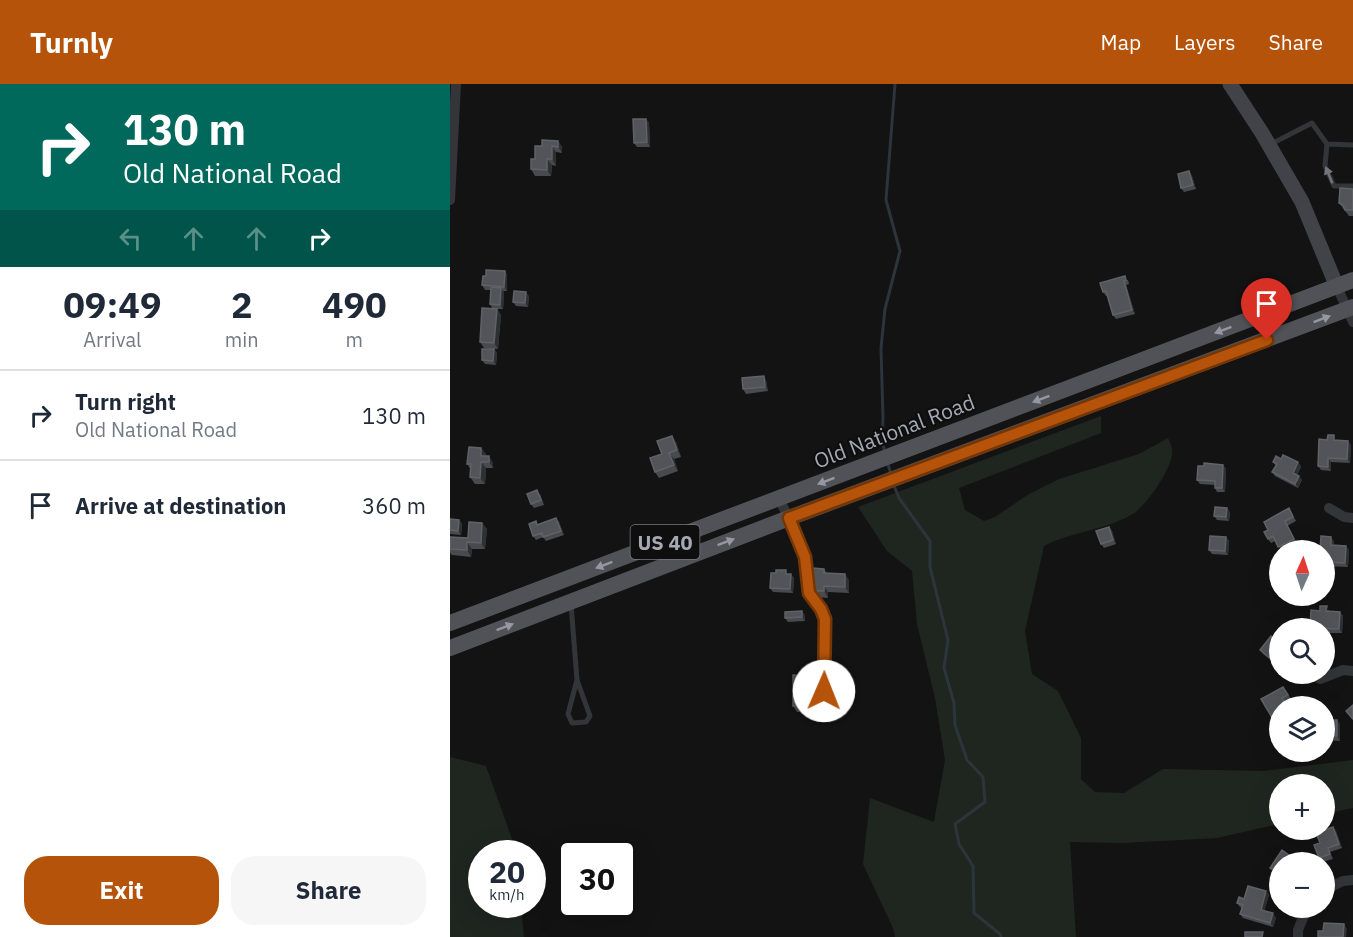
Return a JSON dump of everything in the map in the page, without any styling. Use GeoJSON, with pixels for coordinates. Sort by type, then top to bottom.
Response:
{"type":"FeatureCollection","features":[{"type":"Feature","properties":{"kind":"main road","name":"Old National Road"},"geometry":{"type":"LineString","coordinates":[[450,623],[1353,280]]}},
{"type":"Feature","properties":{"kind":"main road","name":"US 40"},"geometry":{"type":"LineString","coordinates":[[450,648],[789,518],[1351,313]]}},
{"type":"Feature","properties":{"kind":"street"},"geometry":{"type":"LineString","coordinates":[[450,200],[456,84]]}},
{"type":"Feature","properties":{"kind":"street"},"geometry":{"type":"LineString","coordinates":[[1230,84],[1302,202],[1337,287],[1351,313]]}},
{"type":"Feature","properties":{"kind":"street"},"geometry":{"type":"LineString","coordinates":[[780,499],[805,557],[809,593],[821,609],[825,619],[824,691]]}},
{"type":"Feature","properties":{"kind":"street"},"geometry":{"type":"LineString","coordinates":[[1329,508],[1344,517],[1353,518]]}},
{"type":"Feature","properties":{"kind":"street"},"geometry":{"type":"LineString","coordinates":[[1335,673],[1343,670],[1353,671]]}},
{"type":"Feature","properties":{"kind":"street"},"geometry":{"type":"LineString","coordinates":[[1335,884],[1343,880],[1353,880]]}},
{"type":"Feature","properties":{"kind":"street"},"geometry":{"type":"LineString","coordinates":[[1298,937],[1303,918]]}},
{"type":"Feature","properties":{"kind":"lane"},"geometry":{"type":"LineString","coordinates":[[1269,145],[1312,123],[1327,144],[1325,166],[1334,186],[1353,186]]}},
{"type":"Feature","properties":{"kind":"lane"},"geometry":{"type":"LineString","coordinates":[[1327,144],[1353,145]]}},
{"type":"Feature","properties":{"kind":"lane"},"geometry":{"type":"LineString","coordinates":[[571,602],[577,680],[590,717],[586,722],[572,723],[568,714],[577,680]]}},
{"type":"Feature","properties":{"kind":"shaded area"},"geometry":{"type":"Polygon","coordinates":[[[1101,416],[1101,433],[959,488],[965,510],[984,521],[995,517],[1029,494],[1059,479],[1139,454],[1168,438],[1172,455],[1167,470],[1150,497],[1137,511],[1121,520],[1065,537],[1044,546],[1025,631],[1032,674],[1058,691],[1081,738],[1081,779],[1095,792],[1124,793],[1163,769],[1264,771],[1353,760],[1353,808],[1335,812],[1335,774],[1269,774],[1269,826],[1217,838],[1123,843],[1070,842],[1076,937],[895,937],[863,864],[870,798],[934,822],[945,760],[935,698],[917,624],[912,571],[887,551],[858,507],[1101,416]]]}},
{"type":"Feature","properties":{"kind":"shaded area"},"geometry":{"type":"Polygon","coordinates":[[[450,757],[486,766],[512,840],[468,840],[468,918],[522,918],[524,937],[450,937],[450,757]]]}},
{"type":"Feature","properties":{"kind":"building"},"geometry":{"type":"Polygon","coordinates":[[[633,119],[646,119],[647,142],[634,143],[633,119]]]}},
{"type":"Feature","properties":{"kind":"building"},"geometry":{"type":"Polygon","coordinates":[[[542,140],[558,141],[558,147],[552,146],[552,159],[547,159],[547,170],[531,169],[531,159],[535,159],[535,146],[542,146],[542,140]]]}},
{"type":"Feature","properties":{"kind":"building"},"geometry":{"type":"Polygon","coordinates":[[[1189,171],[1193,185],[1181,188],[1178,174],[1189,171]]]}},
{"type":"Feature","properties":{"kind":"building"},"geometry":{"type":"Polygon","coordinates":[[[1340,188],[1353,189],[1353,210],[1345,210],[1339,203],[1340,188]]]}},
{"type":"Feature","properties":{"kind":"building"},"geometry":{"type":"Polygon","coordinates":[[[486,270],[505,271],[504,287],[482,285],[486,270]]]}},
{"type":"Feature","properties":{"kind":"building"},"geometry":{"type":"Polygon","coordinates":[[[1125,276],[1124,281],[1132,310],[1113,315],[1106,291],[1103,292],[1100,283],[1125,276]]]}},
{"type":"Feature","properties":{"kind":"building"},"geometry":{"type":"Polygon","coordinates":[[[491,287],[501,288],[500,305],[490,304],[491,287]]]}},
{"type":"Feature","properties":{"kind":"building"},"geometry":{"type":"Polygon","coordinates":[[[514,291],[526,292],[525,303],[513,302],[514,291]]]}},
{"type":"Feature","properties":{"kind":"building"},"geometry":{"type":"Polygon","coordinates":[[[482,308],[497,309],[494,343],[480,342],[482,308]]]}},
{"type":"Feature","properties":{"kind":"building"},"geometry":{"type":"Polygon","coordinates":[[[482,349],[494,349],[493,361],[482,360],[482,349]]]}},
{"type":"Feature","properties":{"kind":"building"},"geometry":{"type":"Polygon","coordinates":[[[764,376],[765,387],[743,389],[742,378],[764,376]]]}},
{"type":"Feature","properties":{"kind":"building"},"geometry":{"type":"Polygon","coordinates":[[[1328,435],[1334,435],[1334,440],[1348,441],[1347,459],[1328,458],[1328,467],[1318,466],[1319,439],[1327,440],[1328,435]]]}},
{"type":"Feature","properties":{"kind":"building"},"geometry":{"type":"Polygon","coordinates":[[[672,436],[677,450],[669,453],[674,465],[655,472],[650,458],[662,454],[657,441],[672,436]]]}},
{"type":"Feature","properties":{"kind":"building"},"geometry":{"type":"Polygon","coordinates":[[[469,447],[481,448],[481,456],[489,456],[489,462],[481,462],[480,478],[470,477],[471,464],[467,464],[469,447]]]}},
{"type":"Feature","properties":{"kind":"building"},"geometry":{"type":"Polygon","coordinates":[[[1283,455],[1298,462],[1293,473],[1299,476],[1295,484],[1272,472],[1277,464],[1273,462],[1276,456],[1281,459],[1283,455]]]}},
{"type":"Feature","properties":{"kind":"building"},"geometry":{"type":"Polygon","coordinates":[[[1204,463],[1223,465],[1222,488],[1215,488],[1215,481],[1197,480],[1198,466],[1204,466],[1204,463]]]}},
{"type":"Feature","properties":{"kind":"building"},"geometry":{"type":"Polygon","coordinates":[[[537,490],[541,500],[531,504],[527,494],[537,490]]]}},
{"type":"Feature","properties":{"kind":"building"},"geometry":{"type":"Polygon","coordinates":[[[1215,507],[1227,508],[1226,517],[1214,516],[1215,507]]]}},
{"type":"Feature","properties":{"kind":"building"},"geometry":{"type":"Polygon","coordinates":[[[1289,508],[1293,517],[1285,521],[1294,539],[1275,540],[1273,536],[1268,539],[1264,532],[1268,530],[1264,522],[1289,508]]]}},
{"type":"Feature","properties":{"kind":"building"},"geometry":{"type":"Polygon","coordinates":[[[556,518],[561,531],[543,537],[542,533],[533,536],[529,524],[536,521],[537,525],[556,518]]]}},
{"type":"Feature","properties":{"kind":"building"},"geometry":{"type":"Polygon","coordinates":[[[450,519],[459,520],[458,531],[450,530],[450,519]]]}},
{"type":"Feature","properties":{"kind":"building"},"geometry":{"type":"Polygon","coordinates":[[[469,522],[482,523],[481,543],[467,542],[467,550],[450,549],[450,537],[468,538],[469,522]]]}},
{"type":"Feature","properties":{"kind":"building"},"geometry":{"type":"Polygon","coordinates":[[[1109,527],[1113,540],[1101,544],[1096,531],[1109,527]]]}},
{"type":"Feature","properties":{"kind":"building"},"geometry":{"type":"Polygon","coordinates":[[[1210,536],[1226,537],[1225,551],[1209,550],[1210,536]]]}},
{"type":"Feature","properties":{"kind":"building"},"geometry":{"type":"Polygon","coordinates":[[[1321,536],[1331,537],[1331,540],[1321,540],[1321,536]]]}},
{"type":"Feature","properties":{"kind":"building"},"geometry":{"type":"Polygon","coordinates":[[[1335,545],[1346,546],[1345,563],[1335,563],[1335,545]]]}},
{"type":"Feature","properties":{"kind":"building"},"geometry":{"type":"Polygon","coordinates":[[[812,568],[824,569],[824,573],[845,574],[845,587],[824,586],[824,591],[812,591],[812,568]]]}},
{"type":"Feature","properties":{"kind":"building"},"geometry":{"type":"Polygon","coordinates":[[[776,570],[786,570],[786,574],[791,574],[790,589],[770,588],[771,573],[776,573],[776,570]]]}},
{"type":"Feature","properties":{"kind":"building"},"geometry":{"type":"Polygon","coordinates":[[[1320,606],[1327,606],[1326,611],[1340,612],[1339,629],[1335,629],[1335,618],[1311,618],[1311,610],[1320,611],[1320,606]]]}},
{"type":"Feature","properties":{"kind":"building"},"geometry":{"type":"Polygon","coordinates":[[[802,611],[802,617],[785,618],[785,612],[802,611]]]}},
{"type":"Feature","properties":{"kind":"building"},"geometry":{"type":"Polygon","coordinates":[[[1269,639],[1269,657],[1260,650],[1269,639]]]}},
{"type":"Feature","properties":{"kind":"building"},"geometry":{"type":"Polygon","coordinates":[[[825,664],[839,665],[839,684],[824,683],[825,664]]]}},
{"type":"Feature","properties":{"kind":"building"},"geometry":{"type":"Polygon","coordinates":[[[793,675],[811,676],[810,706],[793,706],[793,675]]]}},
{"type":"Feature","properties":{"kind":"building"},"geometry":{"type":"Polygon","coordinates":[[[1283,687],[1288,695],[1269,696],[1269,713],[1261,699],[1283,687]]]}},
{"type":"Feature","properties":{"kind":"building"},"geometry":{"type":"Polygon","coordinates":[[[1353,705],[1353,719],[1346,711],[1353,705]]]}},
{"type":"Feature","properties":{"kind":"building"},"geometry":{"type":"Polygon","coordinates":[[[1335,720],[1337,720],[1337,736],[1335,736],[1335,720]]]}},
{"type":"Feature","properties":{"kind":"building"},"geometry":{"type":"Polygon","coordinates":[[[1335,833],[1339,844],[1328,848],[1329,852],[1317,852],[1314,845],[1320,843],[1319,840],[1335,840],[1335,833]]]}},
{"type":"Feature","properties":{"kind":"building"},"geometry":{"type":"Polygon","coordinates":[[[1248,886],[1266,891],[1261,910],[1269,912],[1269,918],[1272,918],[1270,923],[1240,914],[1243,905],[1237,903],[1239,897],[1244,899],[1248,886]]]}},
{"type":"Feature","properties":{"kind":"building"},"geometry":{"type":"Polygon","coordinates":[[[1324,923],[1344,924],[1343,937],[1318,937],[1318,931],[1323,931],[1324,923]]]}},
{"type":"Feature","properties":{"kind":"building"},"geometry":{"type":"Polygon","coordinates":[[[1245,932],[1263,932],[1262,937],[1245,937],[1245,932]]]}},
{"type":"Feature","properties":{"kind":"waterway"},"geometry":{"type":"LineString","coordinates":[[885,452],[882,442],[881,348],[885,309],[900,251],[886,200],[895,84]]}},
{"type":"Feature","properties":{"kind":"waterway"},"geometry":{"type":"LineString","coordinates":[[887,461],[890,471]]}},
{"type":"Feature","properties":{"kind":"waterway"},"geometry":{"type":"LineString","coordinates":[[895,488],[899,498],[930,541],[930,567],[948,640],[944,668],[954,703],[955,725],[967,760],[983,777],[985,802],[955,824],[959,844],[973,866],[974,913],[1001,937]]}},
{"type":"Feature","properties":{"kind":"route"},"geometry":{"type":"LineString","coordinates":[[824,691],[825,619],[821,609],[809,593],[805,557],[789,518],[1267,340]]}}]}
